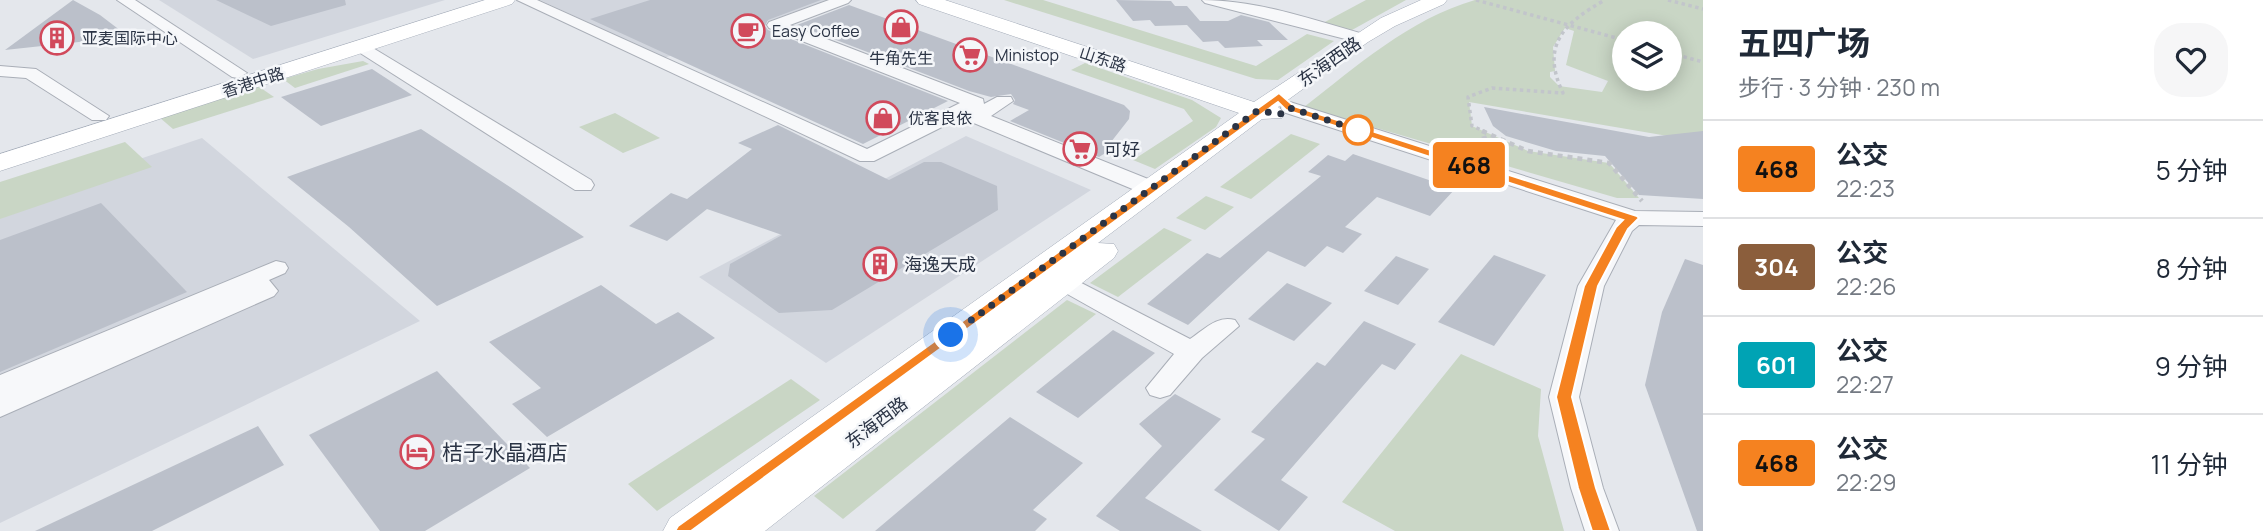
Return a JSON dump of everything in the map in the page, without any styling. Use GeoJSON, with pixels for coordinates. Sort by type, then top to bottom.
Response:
{"type":"FeatureCollection","features":[{"type":"Feature","properties":{"kind":"main road","name":"香港中路"},"geometry":{"type":"LineString","coordinates":[[0,148],[471,0]]}},
{"type":"Feature","properties":{"kind":"main road","name":"香港中路"},"geometry":{"type":"LineString","coordinates":[[0,163],[505,0]]}},
{"type":"Feature","properties":{"kind":"main road","name":"山东路"},"geometry":{"type":"LineString","coordinates":[[926,0],[1277,107]]}},
{"type":"Feature","properties":{"kind":"main road","name":"山东路"},"geometry":{"type":"LineString","coordinates":[[977,0],[1277,107]]}},
{"type":"Feature","properties":{"kind":"main road","name":"东海西路"},"geometry":{"type":"LineString","coordinates":[[733,531],[1062,281],[1362,38],[1388,22],[1437,0]]}},
{"type":"Feature","properties":{"kind":"main road","name":"东海西路"},"geometry":{"type":"LineString","coordinates":[[685,531],[1150,188],[1380,43],[1435,11],[1464,0]]}},
{"type":"Feature","properties":{"kind":"street"},"geometry":{"type":"LineString","coordinates":[[125,0],[238,73]]}},
{"type":"Feature","properties":{"kind":"street"},"geometry":{"type":"LineString","coordinates":[[525,0],[545,8],[566,8],[867,157],[975,103],[775,25],[843,0]]}},
{"type":"Feature","properties":{"kind":"street"},"geometry":{"type":"LineString","coordinates":[[1210,0],[1362,38]]}},
{"type":"Feature","properties":{"kind":"street"},"geometry":{"type":"LineString","coordinates":[[363,47],[583,184]]}},
{"type":"Feature","properties":{"kind":"street"},"geometry":{"type":"LineString","coordinates":[[0,71],[30,73],[99,116]]}},
{"type":"Feature","properties":{"kind":"street"},"geometry":{"type":"LineString","coordinates":[[1004,101],[976,117],[1150,188]]}},
{"type":"Feature","properties":{"kind":"street"},"geometry":{"type":"LineString","coordinates":[[1277,107],[1638,221],[1703,219]]}},
{"type":"Feature","properties":{"kind":"street"},"geometry":{"type":"LineString","coordinates":[[1602,531],[1587,488],[1564,397],[1591,286],[1638,221]]}},
{"type":"Feature","properties":{"kind":"street"},"geometry":{"type":"LineString","coordinates":[[0,386],[265,279],[0,407]]}},
{"type":"Feature","properties":{"kind":"street"},"geometry":{"type":"LineString","coordinates":[[1062,281],[1192,352]]}},
{"type":"Feature","properties":{"kind":"street"},"geometry":{"type":"LineString","coordinates":[[1160,388],[1192,352],[1226,326]]}},
{"type":"Feature","properties":{"kind":"path"},"geometry":{"type":"LineString","coordinates":[[1476,0],[1612,37]]}},
{"type":"Feature","properties":{"kind":"path"},"geometry":{"type":"LineString","coordinates":[[1605,0],[1566,25],[1553,47],[1556,80],[1563,93],[1492,88],[1468,97],[1472,126],[1528,151],[1609,163],[1638,221]]}},
{"type":"Feature","properties":{"kind":"path"},"geometry":{"type":"LineString","coordinates":[[1668,0],[1703,9]]}},
{"type":"Feature","properties":{"kind":"path"},"geometry":{"type":"LineString","coordinates":[[1682,56],[1703,62]]}},
{"type":"Feature","properties":{"kind":"shaded area"},"geometry":{"type":"Polygon","coordinates":[[[159,0],[445,0],[253,59],[159,0]]]}},
{"type":"Feature","properties":{"kind":"shaded area"},"geometry":{"type":"Polygon","coordinates":[[[540,0],[828,0],[664,58],[540,0]]]}},
{"type":"Feature","properties":{"kind":"shaded area","name":"海逸天成"},"geometry":{"type":"Polygon","coordinates":[[[966,136],[1091,190],[826,363],[699,277],[966,136]]]}},
{"type":"Feature","properties":{"kind":"shaded area"},"geometry":{"type":"Polygon","coordinates":[[[202,138],[420,321],[0,523],[0,206],[202,138]]]}},
{"type":"Feature","properties":{"kind":"green space"},"geometry":{"type":"Polygon","coordinates":[[[1004,0],[1043,0],[1256,66],[1307,34],[1334,41],[1278,80],[1256,79],[1004,0]]]}},
{"type":"Feature","properties":{"kind":"green space"},"geometry":{"type":"Polygon","coordinates":[[[1366,0],[1406,0],[1352,30],[1323,23],[1366,0]]]}},
{"type":"Feature","properties":{"kind":"green space"},"geometry":{"type":"Polygon","coordinates":[[[1475,0],[1703,0],[1703,142],[1469,102],[1472,126],[1528,151],[1609,163],[1639,198],[1617,198],[1304,107],[1384,46],[1428,19],[1475,0]],[[1565,28],[1553,47],[1555,71],[1550,72],[1550,77],[1559,86],[1602,92],[1608,81],[1566,65],[1574,31],[1565,28]]]}},
{"type":"Feature","properties":{"kind":"green space"},"geometry":{"type":"Polygon","coordinates":[[[363,61],[369,64],[295,88],[283,79],[318,69],[363,61]]]}},
{"type":"Feature","properties":{"kind":"green space"},"geometry":{"type":"Polygon","coordinates":[[[1085,63],[1192,100],[1221,118],[1216,127],[1155,169],[1133,160],[1193,121],[1184,109],[1071,70],[1085,63]]]}},
{"type":"Feature","properties":{"kind":"green space"},"geometry":{"type":"Polygon","coordinates":[[[258,86],[274,97],[173,129],[159,117],[258,86]]]}},
{"type":"Feature","properties":{"kind":"green space"},"geometry":{"type":"Polygon","coordinates":[[[615,113],[660,138],[623,153],[579,127],[615,113]]]}},
{"type":"Feature","properties":{"kind":"green space"},"geometry":{"type":"Polygon","coordinates":[[[1291,134],[1320,144],[1251,199],[1220,187],[1291,134]]]}},
{"type":"Feature","properties":{"kind":"green space"},"geometry":{"type":"Polygon","coordinates":[[[125,142],[152,167],[0,219],[0,182],[125,142]]]}},
{"type":"Feature","properties":{"kind":"green space"},"geometry":{"type":"Polygon","coordinates":[[[1206,196],[1234,207],[1205,230],[1176,218],[1206,196]]]}},
{"type":"Feature","properties":{"kind":"green space"},"geometry":{"type":"Polygon","coordinates":[[[1164,228],[1192,240],[1118,297],[1090,283],[1164,228]]]}},
{"type":"Feature","properties":{"kind":"green space"},"geometry":{"type":"Polygon","coordinates":[[[1067,300],[1096,314],[843,519],[814,496],[1067,300]]]}},
{"type":"Feature","properties":{"kind":"green space"},"geometry":{"type":"Polygon","coordinates":[[[1461,354],[1541,389],[1538,436],[1564,531],[1395,531],[1342,502],[1461,354]]]}},
{"type":"Feature","properties":{"kind":"green space"},"geometry":{"type":"Polygon","coordinates":[[[791,379],[820,400],[657,511],[628,484],[791,379]]]}},
{"type":"Feature","properties":{"kind":"building"},"geometry":{"type":"Polygon","coordinates":[[[73,0],[121,31],[79,42],[5,50],[73,0]]]}},
{"type":"Feature","properties":{"kind":"building"},"geometry":{"type":"Polygon","coordinates":[[[216,0],[345,0],[346,5],[271,26],[216,0]]]}},
{"type":"Feature","properties":{"kind":"building"},"geometry":{"type":"Polygon","coordinates":[[[650,0],[821,0],[768,20],[765,26],[768,30],[948,101],[863,144],[590,19],[650,0]]]}},
{"type":"Feature","properties":{"kind":"building"},"geometry":{"type":"Polygon","coordinates":[[[1116,0],[1171,1],[1175,6],[1187,6],[1200,21],[1228,21],[1241,15],[1269,22],[1288,40],[1257,40],[1263,46],[1225,48],[1218,41],[1203,42],[1187,25],[1155,26],[1150,20],[1133,21],[1116,0]]]}},
{"type":"Feature","properties":{"kind":"building"},"geometry":{"type":"Polygon","coordinates":[[[849,5],[1124,105],[1130,111],[1129,119],[1111,142],[1118,145],[1099,157],[1010,121],[1029,110],[1013,104],[1015,100],[1011,94],[991,97],[969,91],[797,25],[849,5]]]}},
{"type":"Feature","properties":{"kind":"building"},"geometry":{"type":"Polygon","coordinates":[[[372,69],[412,95],[321,126],[281,97],[372,69]]]}},
{"type":"Feature","properties":{"kind":"building"},"geometry":{"type":"Polygon","coordinates":[[[1484,107],[1649,137],[1703,131],[1703,199],[1639,195],[1605,156],[1556,151],[1506,136],[1493,126],[1484,107]]]}},
{"type":"Feature","properties":{"kind":"building"},"geometry":{"type":"Polygon","coordinates":[[[778,125],[889,180],[924,162],[941,162],[997,186],[998,210],[832,310],[779,313],[728,276],[730,264],[782,235],[707,209],[667,241],[629,226],[671,193],[687,199],[752,149],[738,143],[778,125]]]}},
{"type":"Feature","properties":{"kind":"building"},"geometry":{"type":"Polygon","coordinates":[[[421,129],[584,237],[437,306],[349,227],[287,177],[421,129]]]}},
{"type":"Feature","properties":{"kind":"building"},"geometry":{"type":"Polygon","coordinates":[[[1353,154],[1455,189],[1430,216],[1377,197],[1345,227],[1362,234],[1343,253],[1327,246],[1305,267],[1268,251],[1188,325],[1147,304],[1207,253],[1220,258],[1321,176],[1308,172],[1328,155],[1345,161],[1353,154]]]}},
{"type":"Feature","properties":{"kind":"building"},"geometry":{"type":"Polygon","coordinates":[[[101,203],[187,292],[0,372],[0,240],[101,203]]]}},
{"type":"Feature","properties":{"kind":"building"},"geometry":{"type":"Polygon","coordinates":[[[1494,255],[1546,275],[1494,346],[1438,322],[1494,255]]]}},
{"type":"Feature","properties":{"kind":"building"},"geometry":{"type":"Polygon","coordinates":[[[1396,256],[1429,269],[1398,305],[1364,291],[1396,256]]]}},
{"type":"Feature","properties":{"kind":"building"},"geometry":{"type":"Polygon","coordinates":[[[1685,259],[1703,265],[1703,531],[1697,531],[1645,385],[1662,312],[1685,259]]]}},
{"type":"Feature","properties":{"kind":"building"},"geometry":{"type":"Polygon","coordinates":[[[1287,283],[1332,303],[1294,341],[1248,319],[1287,283]]]}},
{"type":"Feature","properties":{"kind":"building"},"geometry":{"type":"Polygon","coordinates":[[[601,285],[656,324],[678,312],[715,338],[547,437],[512,404],[541,388],[489,342],[601,285]]]}},
{"type":"Feature","properties":{"kind":"building"},"geometry":{"type":"Polygon","coordinates":[[[1364,321],[1416,344],[1395,370],[1382,364],[1281,480],[1308,497],[1279,531],[1214,490],[1265,439],[1251,432],[1317,362],[1325,366],[1364,321]]]}},
{"type":"Feature","properties":{"kind":"building"},"geometry":{"type":"Polygon","coordinates":[[[1113,330],[1155,353],[1078,418],[1036,392],[1113,330]]]}},
{"type":"Feature","properties":{"kind":"building","name":"桔子水晶酒店"},"geometry":{"type":"Polygon","coordinates":[[[437,371],[530,468],[425,531],[380,531],[309,435],[437,371]]]}},
{"type":"Feature","properties":{"kind":"building"},"geometry":{"type":"Polygon","coordinates":[[[1175,394],[1221,419],[1145,498],[1202,531],[1120,531],[1096,516],[1162,446],[1139,424],[1175,394]]]}},
{"type":"Feature","properties":{"kind":"building"},"geometry":{"type":"Polygon","coordinates":[[[1010,417],[1083,463],[1033,510],[1047,519],[1035,531],[875,531],[1010,417]]]}},
{"type":"Feature","properties":{"kind":"building"},"geometry":{"type":"Polygon","coordinates":[[[258,426],[284,465],[152,531],[35,531],[258,426]]]}},
{"type":"Feature","properties":{"kind":"bus line","name":"468"},"geometry":{"type":"LineString","coordinates":[[685,531],[1279,96],[1290,108],[1633,218],[1622,227],[1591,286],[1564,397],[1587,488],[1602,531]]}},
{"type":"Feature","properties":{"kind":"place","name":"牛角先生"},"geometry":{"type":"Point","coordinates":[901,27]}},
{"type":"Feature","properties":{"kind":"place","name":"Easy Coffee"},"geometry":{"type":"Point","coordinates":[748,31]}},
{"type":"Feature","properties":{"kind":"place","name":"亚麦国际中心"},"geometry":{"type":"Point","coordinates":[57,38]}},
{"type":"Feature","properties":{"kind":"place","name":"Ministop"},"geometry":{"type":"Point","coordinates":[970,55]}},
{"type":"Feature","properties":{"kind":"place","name":"优客良依"},"geometry":{"type":"Point","coordinates":[883,118]}},
{"type":"Feature","properties":{"kind":"place","name":"可好"},"geometry":{"type":"Point","coordinates":[1080,149]}},
{"type":"Feature","properties":{"kind":"place","name":"海逸天成"},"geometry":{"type":"Point","coordinates":[880,264]}},
{"type":"Feature","properties":{"kind":"place","name":"桔子水晶酒店"},"geometry":{"type":"Point","coordinates":[417,452]}},
{"type":"Feature","properties":{"kind":"route"},"geometry":{"type":"LineString","coordinates":[[951,335],[1257,111],[1282,114],[1290,108],[1361,131],[1358,130]]}}]}
